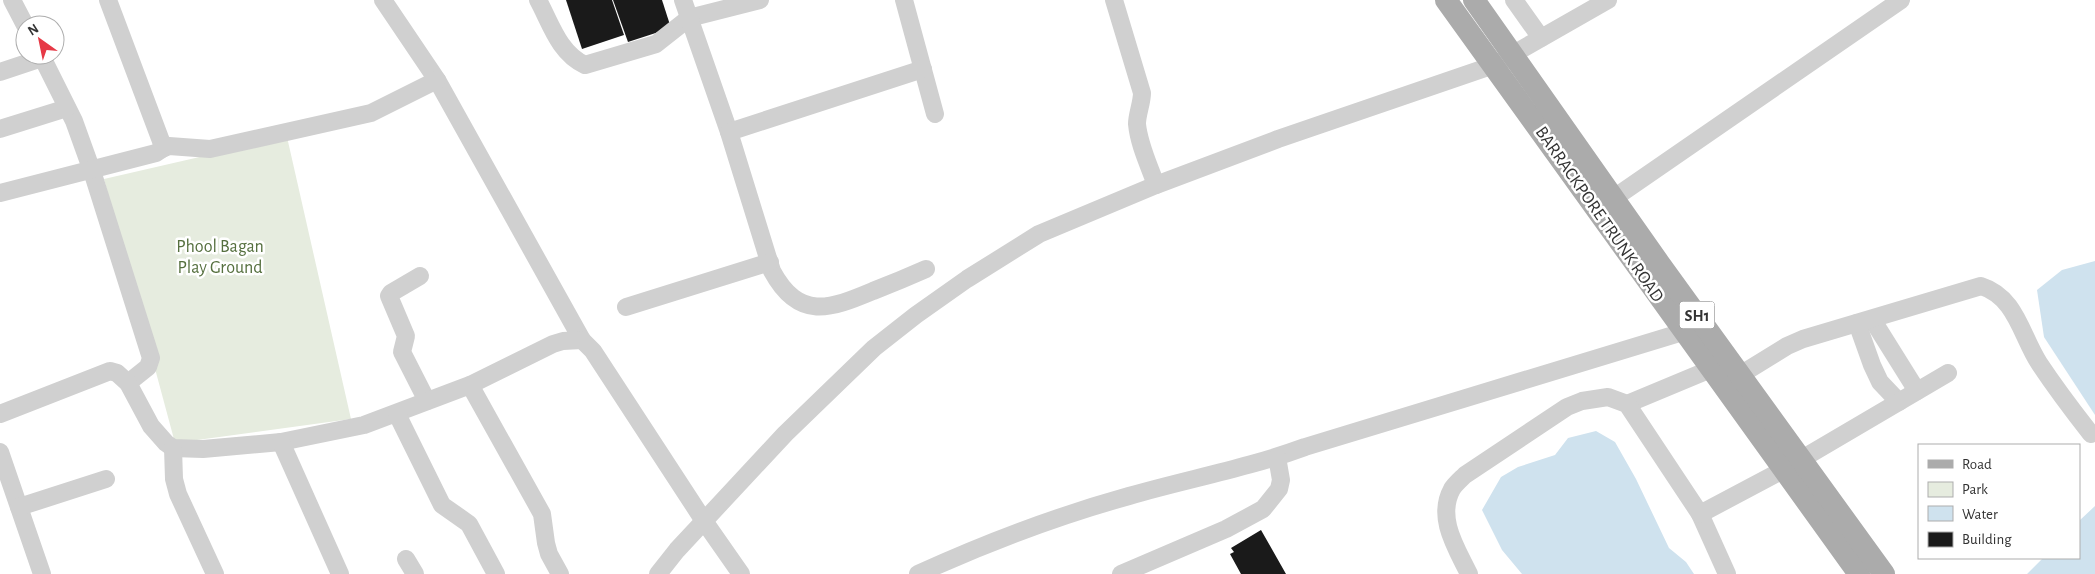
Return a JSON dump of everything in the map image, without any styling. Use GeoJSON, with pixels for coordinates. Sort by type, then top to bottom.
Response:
{"type":"FeatureCollection","features":[{"type":"Feature","properties":{"kind":"main road","name":"BARRACKPORE TRUNK ROAD"},"geometry":{"type":"LineString","coordinates":[[1446,0],[1503,60],[1614,198],[1692,327],[1711,369],[1884,574]]}},
{"type":"Feature","properties":{"kind":"main road","name":"BARRACKPORE TRUNK ROAD"},"geometry":{"type":"LineString","coordinates":[[1474,0],[1503,60],[1692,327],[1740,374],[1859,574]]}},
{"type":"Feature","properties":{"kind":"street"},"geometry":{"type":"LineString","coordinates":[[12,0],[20,15]]}},
{"type":"Feature","properties":{"kind":"street"},"geometry":{"type":"LineString","coordinates":[[108,0],[161,141],[162,149]]}},
{"type":"Feature","properties":{"kind":"street"},"geometry":{"type":"LineString","coordinates":[[383,0],[437,80],[582,340],[593,351],[704,521],[741,574]]}},
{"type":"Feature","properties":{"kind":"street"},"geometry":{"type":"LineString","coordinates":[[538,0],[566,52],[573,60],[585,65],[656,44],[690,18],[760,0]]}},
{"type":"Feature","properties":{"kind":"street"},"geometry":{"type":"LineString","coordinates":[[683,0],[729,132],[770,262],[780,286],[790,296],[812,306],[825,308],[841,305],[926,269]]}},
{"type":"Feature","properties":{"kind":"street"},"geometry":{"type":"LineString","coordinates":[[904,0],[935,114]]}},
{"type":"Feature","properties":{"kind":"street"},"geometry":{"type":"LineString","coordinates":[[1114,0],[1142,93],[1142,104],[1137,122],[1138,133],[1156,185]]}},
{"type":"Feature","properties":{"kind":"street"},"geometry":{"type":"LineString","coordinates":[[1514,0],[1541,38]]}},
{"type":"Feature","properties":{"kind":"street"},"geometry":{"type":"LineString","coordinates":[[658,574],[704,521],[785,434],[874,348],[967,279],[1039,234],[1156,185],[1278,139],[1503,60],[1608,0]]}},
{"type":"Feature","properties":{"kind":"street"},"geometry":{"type":"LineString","coordinates":[[1614,198],[1901,0]]}},
{"type":"Feature","properties":{"kind":"street"},"geometry":{"type":"LineString","coordinates":[[0,72],[20,65]]}},
{"type":"Feature","properties":{"kind":"street"},"geometry":{"type":"LineString","coordinates":[[46,65],[68,108],[92,171],[151,358],[148,367],[128,383]]}},
{"type":"Feature","properties":{"kind":"street"},"geometry":{"type":"LineString","coordinates":[[729,132],[923,69]]}},
{"type":"Feature","properties":{"kind":"street"},"geometry":{"type":"LineString","coordinates":[[0,193],[92,171],[156,153],[169,146],[210,149],[371,112],[437,80]]}},
{"type":"Feature","properties":{"kind":"street"},"geometry":{"type":"LineString","coordinates":[[0,130],[68,108]]}},
{"type":"Feature","properties":{"kind":"street"},"geometry":{"type":"LineString","coordinates":[[626,307],[770,262]]}},
{"type":"Feature","properties":{"kind":"street"},"geometry":{"type":"LineString","coordinates":[[420,276],[389,296],[405,334],[402,352],[427,401]]}},
{"type":"Feature","properties":{"kind":"street"},"geometry":{"type":"LineString","coordinates":[[1740,374],[1803,339],[1981,286],[2000,295],[2014,314],[2040,364],[2091,434]]}},
{"type":"Feature","properties":{"kind":"street"},"geometry":{"type":"LineString","coordinates":[[1864,321],[1917,391]]}},
{"type":"Feature","properties":{"kind":"street"},"geometry":{"type":"LineString","coordinates":[[1864,321],[1872,365],[1880,382],[1899,402]]}},
{"type":"Feature","properties":{"kind":"street"},"geometry":{"type":"LineString","coordinates":[[918,574],[1021,532],[1128,496],[1277,457],[1692,327]]}},
{"type":"Feature","properties":{"kind":"street"},"geometry":{"type":"LineString","coordinates":[[2,408],[56,394],[110,371],[117,373],[128,383],[161,439],[173,448],[203,448],[281,442],[364,425],[397,414],[470,385],[553,344],[563,341],[582,340]]}},
{"type":"Feature","properties":{"kind":"street"},"geometry":{"type":"LineString","coordinates":[[1627,404],[1711,369]]}},
{"type":"Feature","properties":{"kind":"street"},"geometry":{"type":"LineString","coordinates":[[1700,514],[1792,464],[1948,373]]}},
{"type":"Feature","properties":{"kind":"street"},"geometry":{"type":"LineString","coordinates":[[470,385],[542,514],[549,554],[560,574]]}},
{"type":"Feature","properties":{"kind":"street"},"geometry":{"type":"LineString","coordinates":[[1469,574],[1448,527],[1446,510],[1452,490],[1465,475],[1567,407],[1582,401],[1608,397],[1627,404],[1700,514],[1727,574]]}},
{"type":"Feature","properties":{"kind":"street"},"geometry":{"type":"LineString","coordinates":[[397,414],[442,505],[469,524],[496,574]]}},
{"type":"Feature","properties":{"kind":"street"},"geometry":{"type":"LineString","coordinates":[[281,442],[340,574]]}},
{"type":"Feature","properties":{"kind":"street"},"geometry":{"type":"LineString","coordinates":[[173,448],[174,479],[178,494],[215,574]]}},
{"type":"Feature","properties":{"kind":"street"},"geometry":{"type":"LineString","coordinates":[[0,452],[42,574]]}},
{"type":"Feature","properties":{"kind":"street"},"geometry":{"type":"LineString","coordinates":[[1121,574],[1226,529],[1263,509],[1279,489],[1281,480],[1277,457]]}},
{"type":"Feature","properties":{"kind":"street"},"geometry":{"type":"LineString","coordinates":[[19,507],[106,479]]}},
{"type":"Feature","properties":{"kind":"street"},"geometry":{"type":"LineString","coordinates":[[406,559],[415,574]]}},
{"type":"Feature","properties":{"kind":"green space","name":"Phool Bagan Play Ground"},"geometry":{"type":"Polygon","coordinates":[[[287,137],[351,419],[175,443],[104,179],[287,137]]]}},
{"type":"Feature","properties":{"kind":"water"},"geometry":{"type":"Polygon","coordinates":[[[2095,261],[2095,415],[2044,337],[2037,290],[2062,270],[2095,261]]]}},
{"type":"Feature","properties":{"kind":"water"},"geometry":{"type":"Polygon","coordinates":[[[1596,431],[1615,442],[1636,479],[1669,548],[1686,562],[1694,574],[1522,574],[1502,550],[1482,510],[1501,477],[1518,467],[1555,455],[1568,438],[1596,431]]]}},
{"type":"Feature","properties":{"kind":"water"},"geometry":{"type":"Polygon","coordinates":[[[2095,506],[2095,574],[2027,574],[2042,559],[2080,559],[2080,520],[2095,506]]]}},
{"type":"Feature","properties":{"kind":"building"},"geometry":{"type":"Polygon","coordinates":[[[566,0],[612,0],[624,35],[582,49],[566,0]]]}},
{"type":"Feature","properties":{"kind":"building"},"geometry":{"type":"Polygon","coordinates":[[[613,0],[662,0],[671,28],[628,42],[613,0]]]}},
{"type":"Feature","properties":{"kind":"building"},"geometry":{"type":"Polygon","coordinates":[[[1261,530],[1286,574],[1241,574],[1230,554],[1234,552],[1231,548],[1261,530]]]}}]}
